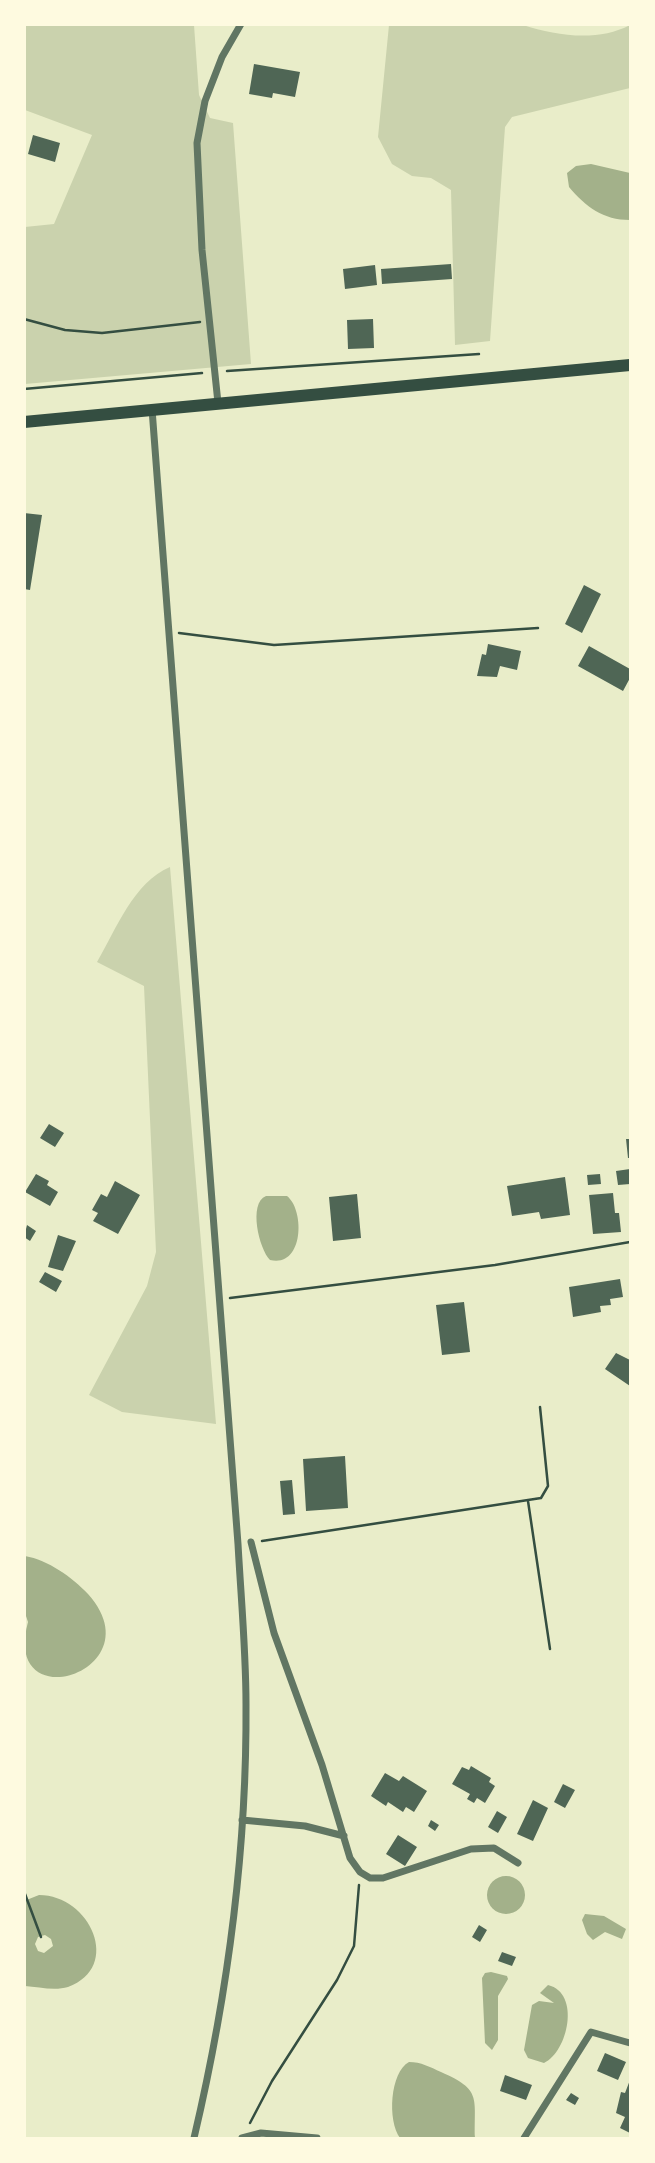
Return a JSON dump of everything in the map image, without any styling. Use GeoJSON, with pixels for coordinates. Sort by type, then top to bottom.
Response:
{"type":"FeatureCollection","features":[{"type":"Feature","properties":{"kind":"highway"},"geometry":{"type":"LineString","coordinates":[[24,422],[631,365]]}},
{"type":"Feature","properties":{"kind":"street"},"geometry":{"type":"LineString","coordinates":[[218,403],[202,250],[197,144],[205,100],[222,57],[241,24]]}},
{"type":"Feature","properties":{"kind":"street"},"geometry":{"type":"LineString","coordinates":[[152,409],[244,1640],[246,1704],[242,1820],[219,2012],[194,2138]]}},
{"type":"Feature","properties":{"kind":"street"},"geometry":{"type":"LineString","coordinates":[[251,1542],[274,1633],[322,1765],[350,1858],[360,1872],[370,1878],[383,1878],[471,1849],[494,1848],[518,1863]]}},
{"type":"Feature","properties":{"kind":"street"},"geometry":{"type":"LineString","coordinates":[[242,1820],[304,1826],[344,1836]]}},
{"type":"Feature","properties":{"kind":"street"},"geometry":{"type":"LineString","coordinates":[[524,2138],[592,2032],[631,2043]]}},
{"type":"Feature","properties":{"kind":"street"},"geometry":{"type":"LineString","coordinates":[[242,2138],[261,2133],[317,2138]]}},
{"type":"Feature","properties":{"kind":"path"},"geometry":{"type":"LineString","coordinates":[[24,319],[65,330],[102,333],[210,320]]}},
{"type":"Feature","properties":{"kind":"path"},"geometry":{"type":"LineString","coordinates":[[24,389],[216,372],[479,354]]}},
{"type":"Feature","properties":{"kind":"path"},"geometry":{"type":"LineString","coordinates":[[169,632],[274,645],[538,628]]}},
{"type":"Feature","properties":{"kind":"path"},"geometry":{"type":"LineString","coordinates":[[219,1300],[495,1265],[631,1242]]}},
{"type":"Feature","properties":{"kind":"path"},"geometry":{"type":"LineString","coordinates":[[251,1542],[541,1498],[548,1486],[540,1407]]}},
{"type":"Feature","properties":{"kind":"path"},"geometry":{"type":"LineString","coordinates":[[528,1501],[550,1649]]}},
{"type":"Feature","properties":{"kind":"path"},"geometry":{"type":"LineString","coordinates":[[242,2138],[272,2081],[337,1980],[354,1946],[360,1872]]}},
{"type":"Feature","properties":{"kind":"path"},"geometry":{"type":"LineString","coordinates":[[24,1894],[41,1937]]}},
{"type":"Feature","properties":{"kind":"shaded area"},"geometry":{"type":"Polygon","coordinates":[[[25,25],[194,25],[199,95],[210,118],[233,123],[251,364],[25,384],[25,227],[54,224],[92,135],[25,110],[25,25]]]}},
{"type":"Feature","properties":{"kind":"shaded area"},"geometry":{"type":"Polygon","coordinates":[[[389,25],[523,25],[577,36],[605,34],[630,25],[630,88],[512,117],[505,127],[490,341],[455,345],[451,190],[431,178],[412,176],[392,164],[378,137],[389,25]]]}},
{"type":"Feature","properties":{"kind":"shaded area"},"geometry":{"type":"Polygon","coordinates":[[[591,164],[630,173],[630,220],[603,215],[582,201],[569,187],[567,173],[576,166],[591,164]]]}},
{"type":"Feature","properties":{"kind":"shaded area"},"geometry":{"type":"Polygon","coordinates":[[[170,867],[216,1424],[122,1412],[89,1395],[147,1286],[156,1252],[144,986],[97,962],[136,895],[157,874],[170,867]]]}},
{"type":"Feature","properties":{"kind":"shaded area"},"geometry":{"type":"Polygon","coordinates":[[[266,1196],[287,1196],[297,1213],[298,1236],[295,1247],[290,1255],[281,1260],[270,1260],[259,1237],[257,1207],[266,1196]]]}},
{"type":"Feature","properties":{"kind":"shaded area"},"geometry":{"type":"Polygon","coordinates":[[[25,1556],[51,1565],[75,1581],[88,1594],[104,1621],[104,1645],[92,1663],[74,1674],[53,1677],[36,1670],[26,1652],[28,1622],[25,1613],[25,1556]]]}},
{"type":"Feature","properties":{"kind":"shaded area"},"geometry":{"type":"Polygon","coordinates":[[[506,1876],[519,1882],[525,1895],[519,1908],[506,1914],[493,1908],[487,1895],[493,1882],[506,1876]]]}},
{"type":"Feature","properties":{"kind":"shaded area"},"geometry":{"type":"Polygon","coordinates":[[[39,1895],[57,1898],[73,1907],[85,1919],[93,1934],[96,1949],[94,1964],[85,1977],[63,1988],[25,1986],[24,1901],[39,1895]],[[45,1935],[38,1937],[35,1944],[38,1951],[44,1953],[53,1946],[51,1939],[45,1935]]]}},
{"type":"Feature","properties":{"kind":"shaded area"},"geometry":{"type":"Polygon","coordinates":[[[585,1914],[604,1916],[626,1929],[622,1939],[605,1932],[593,1940],[587,1934],[582,1920],[585,1914]]]}},
{"type":"Feature","properties":{"kind":"shaded area"},"geometry":{"type":"Polygon","coordinates":[[[485,1973],[507,1976],[508,1979],[498,1996],[498,2040],[492,2050],[485,2043],[482,1978],[485,1973]]]}},
{"type":"Feature","properties":{"kind":"shaded area"},"geometry":{"type":"Polygon","coordinates":[[[548,1985],[558,1990],[565,1999],[568,2010],[565,2036],[552,2057],[544,2063],[528,2058],[524,2050],[532,2005],[539,2001],[554,2003],[540,1993],[548,1985]]]}},
{"type":"Feature","properties":{"kind":"shaded area"},"geometry":{"type":"Polygon","coordinates":[[[409,2062],[441,2072],[470,2090],[475,2104],[475,2138],[400,2138],[393,2120],[392,2097],[398,2076],[409,2062]]]}},
{"type":"Feature","properties":{"kind":"building"},"geometry":{"type":"Polygon","coordinates":[[[254,64],[300,72],[295,97],[273,93],[272,98],[249,94],[254,64]]]}},
{"type":"Feature","properties":{"kind":"building"},"geometry":{"type":"Polygon","coordinates":[[[33,135],[60,143],[55,162],[28,154],[33,135]]]}},
{"type":"Feature","properties":{"kind":"building"},"geometry":{"type":"Polygon","coordinates":[[[451,264],[452,279],[382,284],[381,269],[451,264]]]}},
{"type":"Feature","properties":{"kind":"building"},"geometry":{"type":"Polygon","coordinates":[[[375,265],[377,285],[345,289],[343,269],[375,265]]]}},
{"type":"Feature","properties":{"kind":"building"},"geometry":{"type":"Polygon","coordinates":[[[373,319],[374,348],[348,349],[347,320],[373,319]]]}},
{"type":"Feature","properties":{"kind":"building"},"geometry":{"type":"Polygon","coordinates":[[[24,513],[42,515],[30,590],[24,589],[24,513]]]}},
{"type":"Feature","properties":{"kind":"building"},"geometry":{"type":"Polygon","coordinates":[[[584,585],[601,594],[582,633],[565,624],[584,585]]]}},
{"type":"Feature","properties":{"kind":"building"},"geometry":{"type":"Polygon","coordinates":[[[488,644],[521,651],[517,670],[500,666],[497,677],[477,676],[482,654],[486,655],[488,644]]]}},
{"type":"Feature","properties":{"kind":"building"},"geometry":{"type":"Polygon","coordinates":[[[589,646],[630,669],[630,678],[623,691],[578,666],[589,646]]]}},
{"type":"Feature","properties":{"kind":"building"},"geometry":{"type":"Polygon","coordinates":[[[49,1124],[64,1133],[55,1147],[40,1138],[49,1124]]]}},
{"type":"Feature","properties":{"kind":"building"},"geometry":{"type":"Polygon","coordinates":[[[626,1139],[630,1139],[630,1158],[628,1158],[626,1139]]]}},
{"type":"Feature","properties":{"kind":"building"},"geometry":{"type":"Polygon","coordinates":[[[630,1169],[630,1184],[618,1185],[616,1171],[630,1169]]]}},
{"type":"Feature","properties":{"kind":"building"},"geometry":{"type":"Polygon","coordinates":[[[36,1174],[49,1181],[47,1185],[58,1192],[50,1206],[25,1192],[36,1174]]]}},
{"type":"Feature","properties":{"kind":"building"},"geometry":{"type":"Polygon","coordinates":[[[600,1174],[601,1184],[588,1185],[587,1175],[600,1174]]]}},
{"type":"Feature","properties":{"kind":"building"},"geometry":{"type":"Polygon","coordinates":[[[565,1177],[570,1215],[541,1219],[539,1212],[512,1216],[507,1186],[565,1177]]]}},
{"type":"Feature","properties":{"kind":"building"},"geometry":{"type":"Polygon","coordinates":[[[115,1181],[140,1195],[118,1234],[93,1221],[98,1213],[92,1210],[101,1194],[107,1197],[115,1181]]]}},
{"type":"Feature","properties":{"kind":"building"},"geometry":{"type":"Polygon","coordinates":[[[613,1193],[621,1232],[593,1234],[589,1195],[613,1193]]]}},
{"type":"Feature","properties":{"kind":"building"},"geometry":{"type":"Polygon","coordinates":[[[357,1194],[361,1238],[333,1241],[329,1197],[357,1194]]]}},
{"type":"Feature","properties":{"kind":"building"},"geometry":{"type":"Polygon","coordinates":[[[27,1225],[36,1231],[30,1241],[24,1237],[27,1225]]]}},
{"type":"Feature","properties":{"kind":"building"},"geometry":{"type":"Polygon","coordinates":[[[58,1235],[76,1241],[63,1271],[48,1267],[58,1235]]]}},
{"type":"Feature","properties":{"kind":"building"},"geometry":{"type":"Polygon","coordinates":[[[45,1272],[62,1281],[56,1292],[39,1282],[45,1272]]]}},
{"type":"Feature","properties":{"kind":"building"},"geometry":{"type":"Polygon","coordinates":[[[620,1279],[623,1297],[610,1299],[611,1305],[600,1306],[601,1312],[573,1317],[569,1287],[620,1279]]]}},
{"type":"Feature","properties":{"kind":"building"},"geometry":{"type":"Polygon","coordinates":[[[464,1302],[470,1352],[442,1355],[436,1305],[464,1302]]]}},
{"type":"Feature","properties":{"kind":"building"},"geometry":{"type":"Polygon","coordinates":[[[616,1353],[630,1360],[630,1386],[605,1369],[616,1353]]]}},
{"type":"Feature","properties":{"kind":"building"},"geometry":{"type":"Polygon","coordinates":[[[345,1456],[348,1508],[306,1511],[303,1459],[345,1456]]]}},
{"type":"Feature","properties":{"kind":"building"},"geometry":{"type":"Polygon","coordinates":[[[292,1480],[295,1514],[283,1515],[280,1481],[292,1480]]]}},
{"type":"Feature","properties":{"kind":"building"},"geometry":{"type":"Polygon","coordinates":[[[471,1766],[491,1778],[489,1782],[495,1786],[485,1803],[477,1798],[474,1803],[467,1799],[470,1794],[452,1784],[462,1767],[469,1770],[471,1766]]]}},
{"type":"Feature","properties":{"kind":"building"},"geometry":{"type":"Polygon","coordinates":[[[385,1773],[399,1781],[403,1776],[427,1791],[414,1812],[406,1807],[403,1812],[388,1802],[386,1806],[371,1796],[385,1773]]]}},
{"type":"Feature","properties":{"kind":"building"},"geometry":{"type":"Polygon","coordinates":[[[563,1784],[575,1790],[565,1808],[554,1802],[563,1784]]]}},
{"type":"Feature","properties":{"kind":"building"},"geometry":{"type":"Polygon","coordinates":[[[533,1800],[548,1808],[533,1841],[517,1834],[533,1800]]]}},
{"type":"Feature","properties":{"kind":"building"},"geometry":{"type":"Polygon","coordinates":[[[497,1811],[507,1817],[498,1833],[488,1827],[497,1811]]]}},
{"type":"Feature","properties":{"kind":"building"},"geometry":{"type":"Polygon","coordinates":[[[431,1820],[439,1825],[435,1831],[428,1826],[431,1820]]]}},
{"type":"Feature","properties":{"kind":"building"},"geometry":{"type":"Polygon","coordinates":[[[398,1835],[417,1847],[405,1866],[386,1854],[398,1835]]]}},
{"type":"Feature","properties":{"kind":"building"},"geometry":{"type":"Polygon","coordinates":[[[479,1925],[487,1930],[480,1942],[472,1937],[479,1925]]]}},
{"type":"Feature","properties":{"kind":"building"},"geometry":{"type":"Polygon","coordinates":[[[502,1952],[516,1957],[512,1966],[498,1961],[502,1952]]]}},
{"type":"Feature","properties":{"kind":"building"},"geometry":{"type":"Polygon","coordinates":[[[605,2053],[626,2062],[618,2080],[597,2071],[605,2053]]]}},
{"type":"Feature","properties":{"kind":"building"},"geometry":{"type":"Polygon","coordinates":[[[505,2075],[532,2085],[526,2100],[500,2091],[505,2075]]]}},
{"type":"Feature","properties":{"kind":"building"},"geometry":{"type":"Polygon","coordinates":[[[630,2080],[630,2133],[620,2128],[625,2117],[616,2113],[621,2092],[625,2093],[630,2080]]]}},
{"type":"Feature","properties":{"kind":"building"},"geometry":{"type":"Polygon","coordinates":[[[571,2093],[579,2098],[575,2105],[566,2100],[571,2093]]]}}]}
